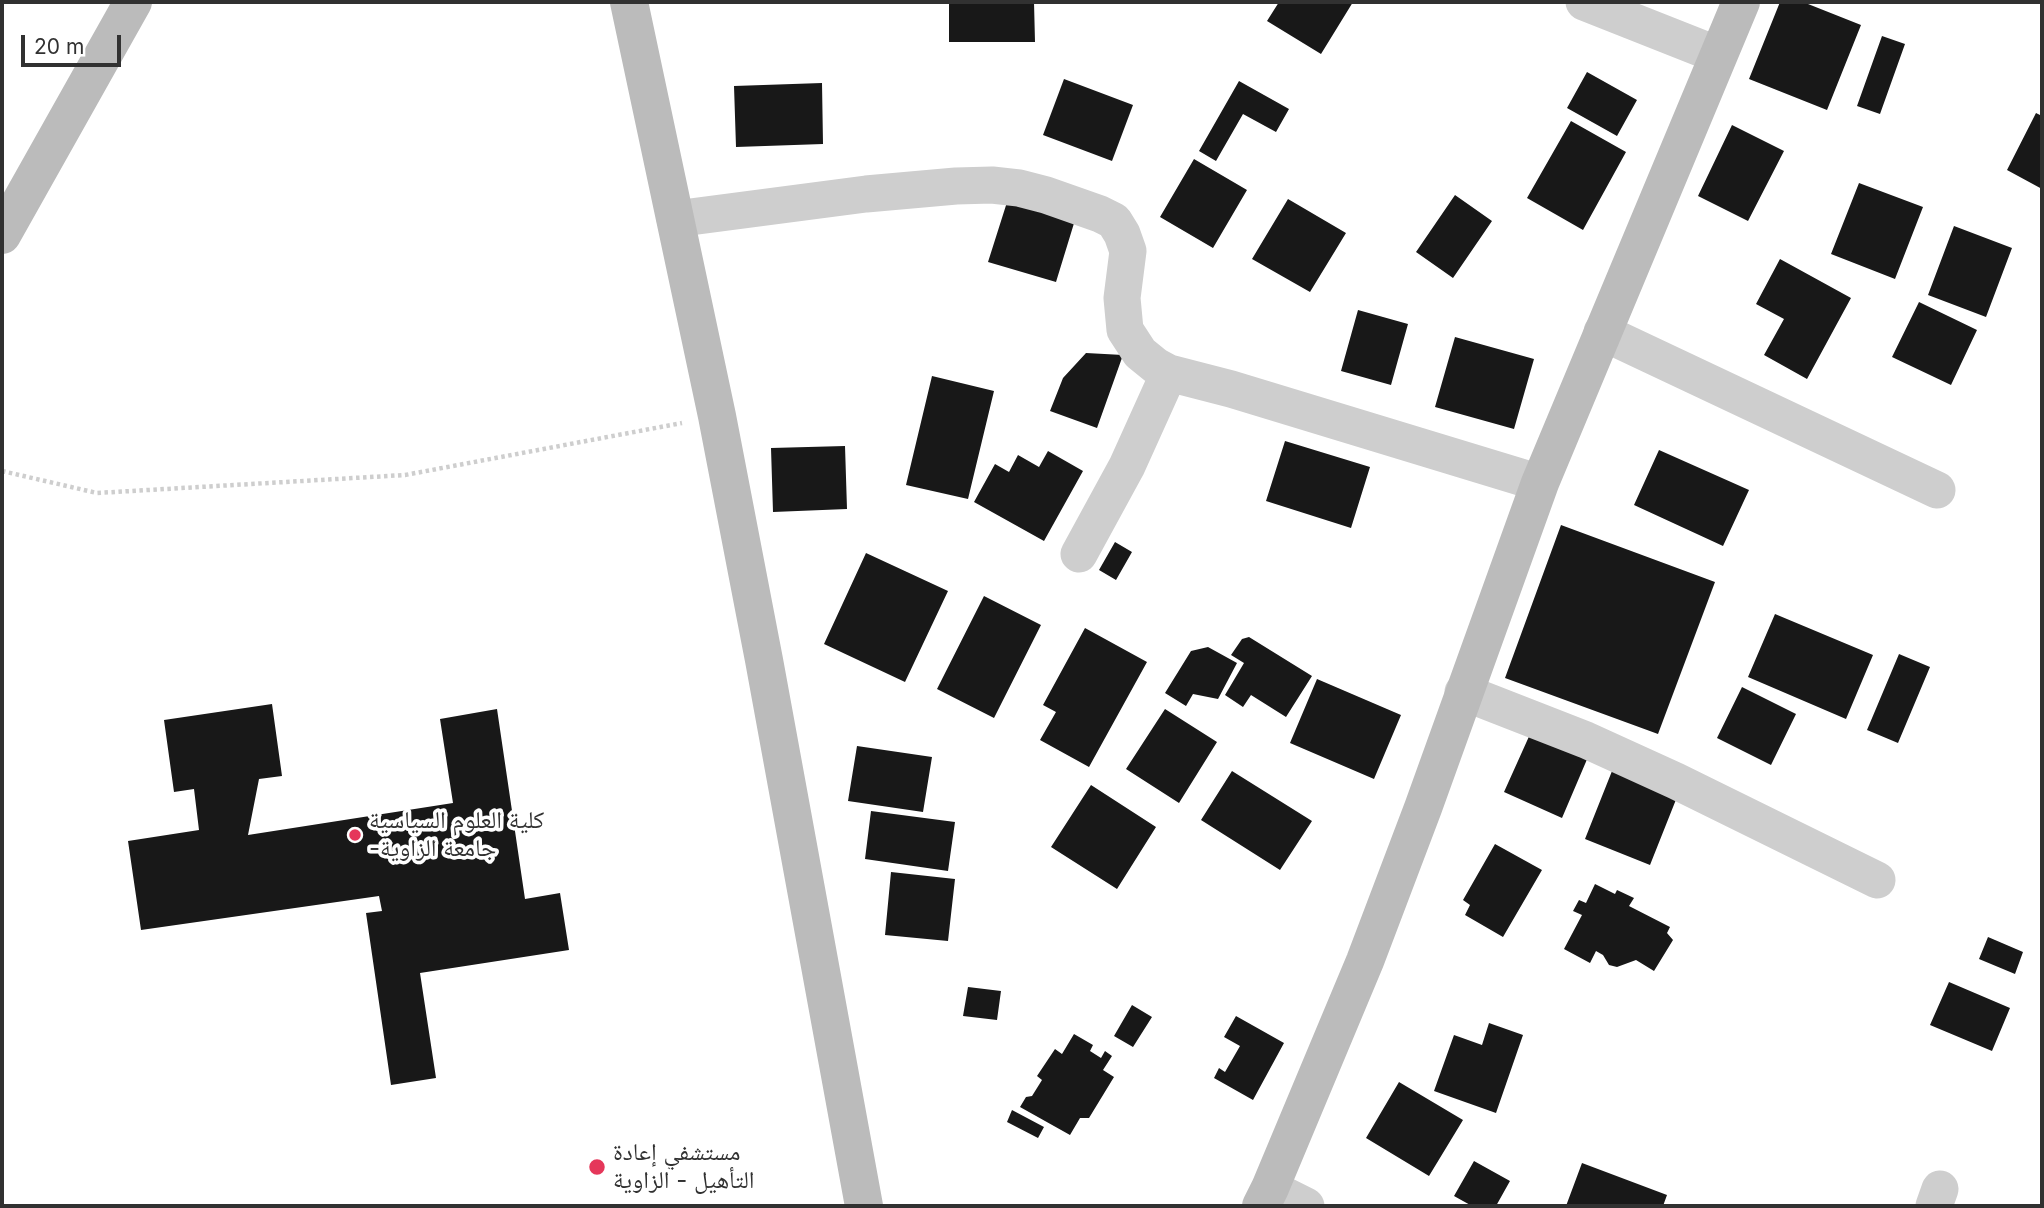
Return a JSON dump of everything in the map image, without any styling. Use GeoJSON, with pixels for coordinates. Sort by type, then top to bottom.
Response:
{"type":"FeatureCollection","features":[{"type":"Feature","properties":{"kind":"street"},"geometry":{"type":"LineString","coordinates":[[2,235],[133,2]]}},
{"type":"Feature","properties":{"kind":"street"},"geometry":{"type":"LineString","coordinates":[[629,2],[717,416],[864,1206]]}},
{"type":"Feature","properties":{"kind":"street"},"geometry":{"type":"LineString","coordinates":[[1584,2],[1718,55]]}},
{"type":"Feature","properties":{"kind":"street"},"geometry":{"type":"LineString","coordinates":[[1306,1206],[1265,1197],[1365,961],[1423,808],[1539,483],[1741,2]]}},
{"type":"Feature","properties":{"kind":"street"},"geometry":{"type":"LineString","coordinates":[[675,219],[866,194],[956,186],[992,185],[1046,195],[1114,221],[1128,251],[1122,298],[1125,330],[1140,353],[1156,366],[1169,373],[1244,393],[1539,483]]}},
{"type":"Feature","properties":{"kind":"street"},"geometry":{"type":"LineString","coordinates":[[1602,332],[1937,490]]}},
{"type":"Feature","properties":{"kind":"street"},"geometry":{"type":"LineString","coordinates":[[1079,554],[1127,466],[1169,373]]}},
{"type":"Feature","properties":{"kind":"street"},"geometry":{"type":"LineString","coordinates":[[1463,692],[1609,750],[1877,880]]}},
{"type":"Feature","properties":{"kind":"path"},"geometry":{"type":"LineString","coordinates":[[2,471],[97,493],[405,475],[608,439],[717,416]]}},
{"type":"Feature","properties":{"kind":"building"},"geometry":{"type":"Polygon","coordinates":[[[949,2],[1034,2],[1035,42],[949,42],[949,2]]]}},
{"type":"Feature","properties":{"kind":"building"},"geometry":{"type":"Polygon","coordinates":[[[1279,2],[1353,2],[1321,54],[1267,21],[1279,2]]]}},
{"type":"Feature","properties":{"kind":"building"},"geometry":{"type":"Polygon","coordinates":[[[1780,2],[1803,2],[1861,25],[1827,110],[1749,79],[1780,2]]]}},
{"type":"Feature","properties":{"kind":"building"},"geometry":{"type":"Polygon","coordinates":[[[1882,36],[1905,44],[1880,114],[1857,106],[1882,36]]]}},
{"type":"Feature","properties":{"kind":"building"},"geometry":{"type":"Polygon","coordinates":[[[1587,72],[1637,100],[1617,136],[1567,108],[1587,72]]]}},
{"type":"Feature","properties":{"kind":"building"},"geometry":{"type":"Polygon","coordinates":[[[1064,79],[1133,105],[1112,161],[1043,135],[1064,79]]]}},
{"type":"Feature","properties":{"kind":"building"},"geometry":{"type":"Polygon","coordinates":[[[1239,81],[1289,109],[1276,132],[1243,114],[1216,161],[1199,151],[1239,81]]]}},
{"type":"Feature","properties":{"kind":"building"},"geometry":{"type":"Polygon","coordinates":[[[822,83],[823,144],[736,147],[734,86],[822,83]]]}},
{"type":"Feature","properties":{"kind":"building"},"geometry":{"type":"Polygon","coordinates":[[[2036,113],[2042,116],[2042,189],[2007,170],[2036,113]]]}},
{"type":"Feature","properties":{"kind":"building"},"geometry":{"type":"Polygon","coordinates":[[[1571,121],[1626,152],[1583,230],[1527,198],[1571,121]]]}},
{"type":"Feature","properties":{"kind":"building"},"geometry":{"type":"Polygon","coordinates":[[[1732,125],[1784,151],[1748,221],[1698,196],[1732,125]]]}},
{"type":"Feature","properties":{"kind":"building"},"geometry":{"type":"Polygon","coordinates":[[[1194,159],[1247,190],[1213,248],[1160,217],[1194,159]]]}},
{"type":"Feature","properties":{"kind":"building"},"geometry":{"type":"Polygon","coordinates":[[[1859,183],[1923,207],[1895,279],[1831,254],[1859,183]]]}},
{"type":"Feature","properties":{"kind":"building"},"geometry":{"type":"Polygon","coordinates":[[[1455,195],[1492,221],[1453,278],[1416,252],[1455,195]]]}},
{"type":"Feature","properties":{"kind":"building"},"geometry":{"type":"Polygon","coordinates":[[[1008,199],[1075,220],[1056,282],[988,262],[1008,199]]]}},
{"type":"Feature","properties":{"kind":"building"},"geometry":{"type":"Polygon","coordinates":[[[1288,199],[1346,233],[1310,292],[1252,259],[1288,199]]]}},
{"type":"Feature","properties":{"kind":"building"},"geometry":{"type":"Polygon","coordinates":[[[1954,226],[2012,248],[1986,317],[1928,295],[1954,226]]]}},
{"type":"Feature","properties":{"kind":"building"},"geometry":{"type":"Polygon","coordinates":[[[1780,259],[1851,298],[1807,379],[1764,355],[1784,319],[1756,304],[1780,259]]]}},
{"type":"Feature","properties":{"kind":"building"},"geometry":{"type":"Polygon","coordinates":[[[1919,302],[1977,330],[1951,385],[1892,357],[1919,302]]]}},
{"type":"Feature","properties":{"kind":"building"},"geometry":{"type":"Polygon","coordinates":[[[1358,310],[1408,324],[1391,385],[1341,371],[1358,310]]]}},
{"type":"Feature","properties":{"kind":"building"},"geometry":{"type":"Polygon","coordinates":[[[1455,337],[1534,359],[1514,429],[1435,407],[1455,337]]]}},
{"type":"Feature","properties":{"kind":"building"},"geometry":{"type":"Polygon","coordinates":[[[1086,353],[1123,355],[1097,428],[1050,411],[1063,378],[1086,353]]]}},
{"type":"Feature","properties":{"kind":"building"},"geometry":{"type":"Polygon","coordinates":[[[932,376],[994,391],[968,499],[906,485],[932,376]]]}},
{"type":"Feature","properties":{"kind":"building"},"geometry":{"type":"Polygon","coordinates":[[[1285,441],[1370,467],[1351,528],[1266,501],[1285,441]]]}},
{"type":"Feature","properties":{"kind":"building"},"geometry":{"type":"Polygon","coordinates":[[[845,446],[847,509],[773,512],[771,448],[845,446]]]}},
{"type":"Feature","properties":{"kind":"building"},"geometry":{"type":"Polygon","coordinates":[[[1659,450],[1749,490],[1723,546],[1634,505],[1659,450]]]}},
{"type":"Feature","properties":{"kind":"building"},"geometry":{"type":"Polygon","coordinates":[[[1048,451],[1083,471],[1044,541],[974,502],[995,464],[1009,472],[1018,455],[1039,467],[1048,451]]]}},
{"type":"Feature","properties":{"kind":"building"},"geometry":{"type":"Polygon","coordinates":[[[1561,525],[1715,582],[1658,734],[1505,678],[1561,525]]]}},
{"type":"Feature","properties":{"kind":"building"},"geometry":{"type":"Polygon","coordinates":[[[1115,542],[1132,552],[1116,580],[1099,570],[1115,542]]]}},
{"type":"Feature","properties":{"kind":"building"},"geometry":{"type":"Polygon","coordinates":[[[866,553],[948,591],[905,682],[824,644],[866,553]]]}},
{"type":"Feature","properties":{"kind":"building"},"geometry":{"type":"Polygon","coordinates":[[[984,596],[1041,625],[994,718],[937,689],[984,596]]]}},
{"type":"Feature","properties":{"kind":"building"},"geometry":{"type":"Polygon","coordinates":[[[1775,614],[1873,655],[1846,719],[1748,677],[1775,614]]]}},
{"type":"Feature","properties":{"kind":"building"},"geometry":{"type":"Polygon","coordinates":[[[1085,628],[1147,662],[1089,767],[1040,740],[1056,712],[1043,705],[1085,628]]]}},
{"type":"Feature","properties":{"kind":"building"},"geometry":{"type":"Polygon","coordinates":[[[1249,637],[1312,676],[1286,717],[1251,695],[1243,707],[1225,695],[1244,663],[1231,655],[1242,639],[1249,637]]]}},
{"type":"Feature","properties":{"kind":"building"},"geometry":{"type":"Polygon","coordinates":[[[1208,647],[1237,663],[1218,699],[1193,694],[1186,706],[1165,693],[1191,651],[1208,647]]]}},
{"type":"Feature","properties":{"kind":"building"},"geometry":{"type":"Polygon","coordinates":[[[1899,654],[1930,667],[1898,743],[1867,730],[1899,654]]]}},
{"type":"Feature","properties":{"kind":"building"},"geometry":{"type":"Polygon","coordinates":[[[1317,679],[1401,715],[1374,779],[1290,743],[1317,679]]]}},
{"type":"Feature","properties":{"kind":"building"},"geometry":{"type":"Polygon","coordinates":[[[1742,687],[1796,714],[1771,765],[1717,738],[1742,687]]]}},
{"type":"Feature","properties":{"kind":"building"},"geometry":{"type":"Polygon","coordinates":[[[272,704],[282,776],[259,779],[248,835],[453,803],[440,719],[497,709],[525,899],[560,893],[569,950],[420,973],[436,1078],[391,1085],[366,913],[382,911],[379,896],[141,930],[128,841],[199,830],[194,789],[174,792],[164,720],[272,704]]]}},
{"type":"Feature","properties":{"kind":"building"},"geometry":{"type":"Polygon","coordinates":[[[1165,709],[1217,742],[1179,803],[1126,769],[1165,709]]]}},
{"type":"Feature","properties":{"kind":"building"},"geometry":{"type":"Polygon","coordinates":[[[1531,732],[1588,757],[1562,818],[1504,792],[1531,732]]]}},
{"type":"Feature","properties":{"kind":"building"},"geometry":{"type":"Polygon","coordinates":[[[857,746],[932,757],[923,812],[848,801],[857,746]]]}},
{"type":"Feature","properties":{"kind":"building"},"geometry":{"type":"Polygon","coordinates":[[[1614,766],[1679,792],[1650,865],[1585,839],[1614,766]]]}},
{"type":"Feature","properties":{"kind":"building"},"geometry":{"type":"Polygon","coordinates":[[[1232,771],[1312,821],[1280,870],[1201,820],[1232,771]]]}},
{"type":"Feature","properties":{"kind":"building"},"geometry":{"type":"Polygon","coordinates":[[[1091,785],[1156,827],[1117,889],[1051,847],[1091,785]]]}},
{"type":"Feature","properties":{"kind":"building"},"geometry":{"type":"Polygon","coordinates":[[[871,811],[955,822],[948,871],[865,859],[871,811]]]}},
{"type":"Feature","properties":{"kind":"building"},"geometry":{"type":"Polygon","coordinates":[[[1495,844],[1542,870],[1503,937],[1465,915],[1470,905],[1463,900],[1495,844]]]}},
{"type":"Feature","properties":{"kind":"building"},"geometry":{"type":"Polygon","coordinates":[[[891,872],[955,879],[948,941],[885,935],[891,872]]]}},
{"type":"Feature","properties":{"kind":"building"},"geometry":{"type":"Polygon","coordinates":[[[1595,884],[1615,894],[1617,890],[1634,898],[1629,906],[1670,927],[1667,933],[1673,940],[1654,971],[1636,960],[1617,967],[1609,965],[1603,955],[1596,951],[1590,963],[1564,949],[1582,915],[1573,911],[1579,900],[1586,903],[1595,884]]]}},
{"type":"Feature","properties":{"kind":"building"},"geometry":{"type":"Polygon","coordinates":[[[1988,937],[2023,952],[2015,974],[1979,959],[1988,937]]]}},
{"type":"Feature","properties":{"kind":"building"},"geometry":{"type":"Polygon","coordinates":[[[1949,982],[2010,1008],[1992,1051],[1930,1025],[1949,982]]]}},
{"type":"Feature","properties":{"kind":"building"},"geometry":{"type":"Polygon","coordinates":[[[968,987],[1001,991],[997,1020],[963,1016],[968,987]]]}},
{"type":"Feature","properties":{"kind":"building"},"geometry":{"type":"Polygon","coordinates":[[[1132,1005],[1152,1017],[1133,1047],[1114,1036],[1132,1005]]]}},
{"type":"Feature","properties":{"kind":"building"},"geometry":{"type":"Polygon","coordinates":[[[1236,1016],[1284,1043],[1253,1100],[1214,1078],[1219,1068],[1225,1072],[1240,1046],[1224,1037],[1236,1016]]]}},
{"type":"Feature","properties":{"kind":"building"},"geometry":{"type":"Polygon","coordinates":[[[1489,1023],[1523,1035],[1496,1113],[1434,1091],[1454,1035],[1482,1045],[1489,1023]]]}},
{"type":"Feature","properties":{"kind":"building"},"geometry":{"type":"Polygon","coordinates":[[[1074,1034],[1093,1045],[1090,1051],[1101,1058],[1105,1051],[1112,1056],[1103,1070],[1114,1077],[1089,1118],[1080,1118],[1070,1135],[1020,1107],[1026,1097],[1032,1096],[1042,1080],[1037,1076],[1055,1049],[1062,1054],[1074,1034]]]}},
{"type":"Feature","properties":{"kind":"building"},"geometry":{"type":"Polygon","coordinates":[[[1399,1082],[1463,1120],[1429,1176],[1366,1138],[1399,1082]]]}},
{"type":"Feature","properties":{"kind":"building"},"geometry":{"type":"Polygon","coordinates":[[[1012,1110],[1044,1127],[1038,1138],[1007,1122],[1012,1110]]]}},
{"type":"Feature","properties":{"kind":"building"},"geometry":{"type":"Polygon","coordinates":[[[1474,1161],[1510,1181],[1496,1206],[1472,1206],[1454,1196],[1474,1161]]]}},
{"type":"Feature","properties":{"kind":"building"},"geometry":{"type":"Polygon","coordinates":[[[1582,1163],[1667,1195],[1663,1206],[1566,1206],[1582,1163]]]}},
{"type":"Feature","properties":{"kind":"place","name":"كلية العلوم السياسية -جامعة الزاوية"},"geometry":{"type":"Point","coordinates":[355,835]}},
{"type":"Feature","properties":{"kind":"place","name":"مستشفي إعادة التأهيل - الزاوية"},"geometry":{"type":"Point","coordinates":[597,1167]}}]}
